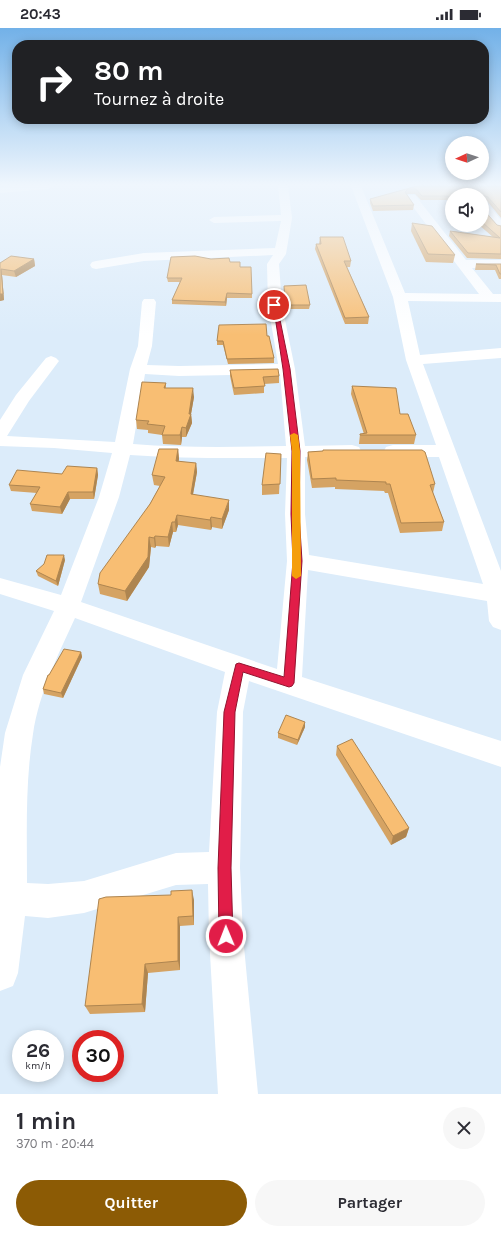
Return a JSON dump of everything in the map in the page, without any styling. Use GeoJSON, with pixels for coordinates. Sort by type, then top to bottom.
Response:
{"type":"FeatureCollection","features":[{"type":"Feature","properties":{"kind":"street"},"geometry":{"type":"LineString","coordinates":[[283,236],[280,254],[273,264],[274,305],[287,369],[296,451],[295,514],[298,561],[289,683]]}},
{"type":"Feature","properties":{"kind":"street"},"geometry":{"type":"LineString","coordinates":[[376,236],[400,297],[414,360],[500,594],[501,621]]}},
{"type":"Feature","properties":{"kind":"street"},"geometry":{"type":"LineString","coordinates":[[441,236],[463,264],[495,298]]}},
{"type":"Feature","properties":{"kind":"street"},"geometry":{"type":"LineString","coordinates":[[96,265],[144,257],[280,251]]}},
{"type":"Feature","properties":{"kind":"street"},"geometry":{"type":"LineString","coordinates":[[463,264],[501,264]]}},
{"type":"Feature","properties":{"kind":"street"},"geometry":{"type":"LineString","coordinates":[[400,297],[495,298]]}},
{"type":"Feature","properties":{"kind":"street"},"geometry":{"type":"LineString","coordinates":[[0,973],[11,898],[12,784],[18,733],[36,675],[68,606],[110,497],[123,448],[138,369],[145,346],[149,302]]}},
{"type":"Feature","properties":{"kind":"street"},"geometry":{"type":"LineString","coordinates":[[414,360],[501,352]]}},
{"type":"Feature","properties":{"kind":"street"},"geometry":{"type":"LineString","coordinates":[[0,433],[22,399],[51,360]]}},
{"type":"Feature","properties":{"kind":"street"},"geometry":{"type":"LineString","coordinates":[[138,369],[179,372],[287,369]]}},
{"type":"Feature","properties":{"kind":"street"},"geometry":{"type":"LineString","coordinates":[[0,441],[168,452],[211,453],[296,451],[447,451]]}},
{"type":"Feature","properties":{"kind":"street"},"geometry":{"type":"LineString","coordinates":[[298,561],[500,594]]}},
{"type":"Feature","properties":{"kind":"street"},"geometry":{"type":"LineString","coordinates":[[0,586],[68,606],[239,667],[501,754]]}},
{"type":"Feature","properties":{"kind":"street"},"geometry":{"type":"LineString","coordinates":[[238,1094],[226,936],[224,868],[230,712],[239,667]]}},
{"type":"Feature","properties":{"kind":"street"},"geometry":{"type":"LineString","coordinates":[[11,898],[48,901],[84,897],[176,869],[224,868]]}},
{"type":"Feature","properties":{"kind":"building"},"geometry":{"type":"Polygon","coordinates":[[[419,236],[440,236],[455,255],[428,254],[419,236]]]}},
{"type":"Feature","properties":{"kind":"building"},"geometry":{"type":"Polygon","coordinates":[[[454,236],[484,236],[500,238],[497,236],[501,236],[501,254],[468,253],[454,236]]]}},
{"type":"Feature","properties":{"kind":"building"},"geometry":{"type":"Polygon","coordinates":[[[320,237],[343,237],[351,261],[344,261],[369,317],[345,318],[316,244],[321,244],[320,237]]]}},
{"type":"Feature","properties":{"kind":"building"},"geometry":{"type":"Polygon","coordinates":[[[11,256],[34,259],[14,271],[1,269],[3,294],[0,294],[0,263],[11,256]]]}},
{"type":"Feature","properties":{"kind":"building"},"geometry":{"type":"Polygon","coordinates":[[[195,256],[211,259],[229,258],[230,262],[240,262],[240,267],[251,267],[252,294],[227,293],[225,302],[172,300],[182,278],[167,278],[171,257],[195,256]]]}},
{"type":"Feature","properties":{"kind":"building"},"geometry":{"type":"Polygon","coordinates":[[[476,264],[501,264],[501,274],[496,265],[476,264]]]}},
{"type":"Feature","properties":{"kind":"building"},"geometry":{"type":"Polygon","coordinates":[[[306,285],[310,305],[285,305],[284,286],[306,285]]]}},
{"type":"Feature","properties":{"kind":"building"},"geometry":{"type":"Polygon","coordinates":[[[266,324],[267,336],[269,336],[274,358],[227,359],[223,341],[217,341],[219,325],[266,324]]]}},
{"type":"Feature","properties":{"kind":"building"},"geometry":{"type":"Polygon","coordinates":[[[278,369],[279,376],[263,377],[265,386],[234,388],[230,370],[278,369]]]}},
{"type":"Feature","properties":{"kind":"building"},"geometry":{"type":"Polygon","coordinates":[[[142,382],[166,383],[164,388],[193,388],[189,414],[191,414],[186,428],[182,427],[180,435],[162,435],[165,426],[147,424],[149,421],[136,420],[142,382]]]}},
{"type":"Feature","properties":{"kind":"building"},"geometry":{"type":"Polygon","coordinates":[[[352,386],[396,388],[400,414],[408,414],[416,435],[360,435],[367,433],[352,386]]]}},
{"type":"Feature","properties":{"kind":"building"},"geometry":{"type":"Polygon","coordinates":[[[159,449],[178,449],[176,461],[196,463],[191,494],[229,500],[222,519],[211,517],[210,520],[177,515],[175,522],[172,522],[168,537],[149,537],[148,557],[125,591],[98,584],[100,573],[150,504],[165,477],[152,475],[159,449]]]}},
{"type":"Feature","properties":{"kind":"building"},"geometry":{"type":"Polygon","coordinates":[[[323,450],[422,450],[425,452],[435,484],[430,485],[444,522],[401,523],[390,484],[386,484],[386,482],[336,480],[336,478],[312,479],[308,452],[323,450]]]}},
{"type":"Feature","properties":{"kind":"building"},"geometry":{"type":"Polygon","coordinates":[[[266,453],[281,454],[280,484],[262,485],[266,453]]]}},
{"type":"Feature","properties":{"kind":"building"},"geometry":{"type":"Polygon","coordinates":[[[67,466],[97,468],[93,492],[68,492],[60,507],[30,504],[40,487],[9,485],[17,470],[62,474],[67,466]]]}},
{"type":"Feature","properties":{"kind":"building"},"geometry":{"type":"Polygon","coordinates":[[[47,555],[64,555],[56,581],[36,571],[44,564],[47,555]]]}},
{"type":"Feature","properties":{"kind":"building"},"geometry":{"type":"Polygon","coordinates":[[[64,649],[81,652],[61,693],[43,689],[48,675],[64,649]]]}},
{"type":"Feature","properties":{"kind":"building"},"geometry":{"type":"Polygon","coordinates":[[[286,715],[305,722],[298,740],[278,733],[286,715]]]}},
{"type":"Feature","properties":{"kind":"building"},"geometry":{"type":"Polygon","coordinates":[[[352,739],[409,828],[393,836],[337,746],[352,739]]]}},
{"type":"Feature","properties":{"kind":"building"},"geometry":{"type":"Polygon","coordinates":[[[192,890],[193,916],[178,917],[178,961],[145,964],[142,1004],[85,1006],[99,899],[106,897],[171,895],[171,891],[192,890]]]}},
{"type":"Feature","properties":{"kind":"slow traffic"},"geometry":{"type":"LineString","coordinates":[[294,435],[296,451],[295,514],[298,561],[296,576]]}},
{"type":"Feature","properties":{"kind":"route"},"geometry":{"type":"LineString","coordinates":[[226,936],[224,868],[227,768],[230,712],[239,667],[289,683],[298,561],[295,514],[296,451],[287,369],[274,305]]}}]}
